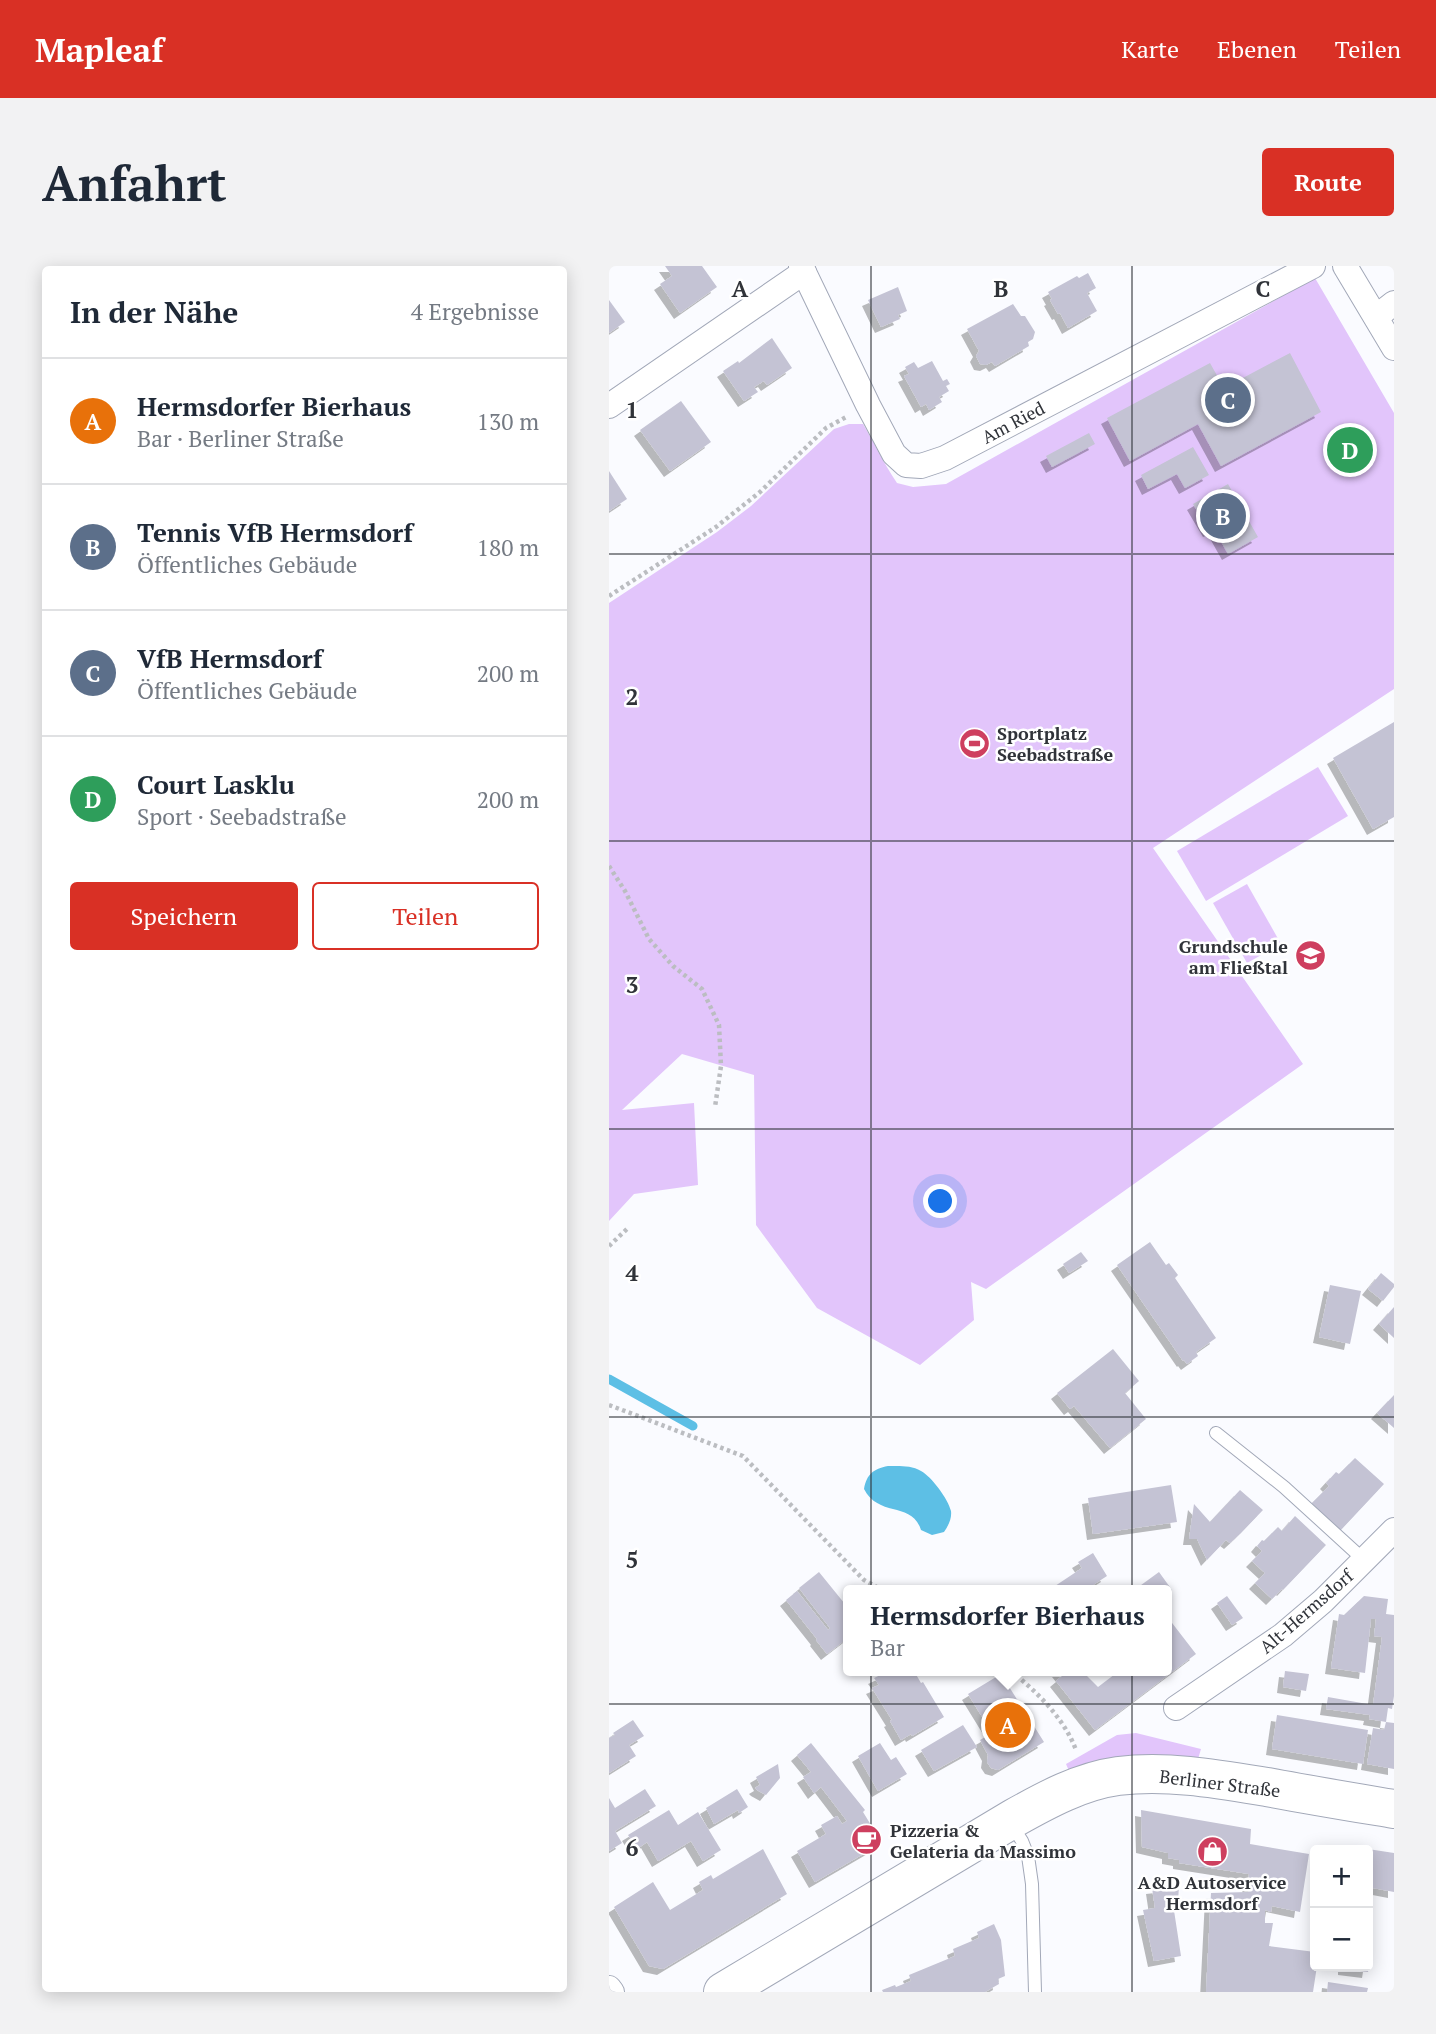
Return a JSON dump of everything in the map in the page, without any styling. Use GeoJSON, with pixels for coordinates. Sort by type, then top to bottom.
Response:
{"type":"FeatureCollection","features":[{"type":"Feature","properties":{"kind":"main road","name":"Berliner Straße"},"geometry":{"type":"LineString","coordinates":[[723,1992],[1042,1802],[1087,1784],[1117,1777],[1164,1773],[1227,1780],[1394,1809]]}},
{"type":"Feature","properties":{"kind":"street","name":"Am Ried"},"geometry":{"type":"LineString","coordinates":[[609,406],[803,269],[894,454],[906,465],[922,467],[945,458],[1313,266]]}},
{"type":"Feature","properties":{"kind":"street"},"geometry":{"type":"LineString","coordinates":[[1345,266],[1385,310],[1394,348]]}},
{"type":"Feature","properties":{"kind":"street","name":"Alt-Hermsdorf"},"geometry":{"type":"LineString","coordinates":[[1177,1708],[1283,1635],[1323,1601],[1394,1530]]}},
{"type":"Feature","properties":{"kind":"street"},"geometry":{"type":"LineString","coordinates":[[609,1987],[612,1992]]}},
{"type":"Feature","properties":{"kind":"lane"},"geometry":{"type":"LineString","coordinates":[[1216,1433],[1284,1487],[1364,1560]]}},
{"type":"Feature","properties":{"kind":"lane"},"geometry":{"type":"LineString","coordinates":[[1009,1821],[1028,1856],[1032,1884],[1035,1992]]}},
{"type":"Feature","properties":{"kind":"path"},"geometry":{"type":"LineString","coordinates":[[609,596],[716,527],[760,492],[826,428],[868,405]]}},
{"type":"Feature","properties":{"kind":"path"},"geometry":{"type":"LineString","coordinates":[[609,866],[649,939],[673,966],[702,989],[719,1025],[721,1066],[715,1107]]}},
{"type":"Feature","properties":{"kind":"path"},"geometry":{"type":"LineString","coordinates":[[609,1246],[628,1228]]}},
{"type":"Feature","properties":{"kind":"path"},"geometry":{"type":"LineString","coordinates":[[609,1405],[743,1456],[864,1580],[873,1585]]}},
{"type":"Feature","properties":{"kind":"path"},"geometry":{"type":"LineString","coordinates":[[1017,1676],[1040,1695],[1072,1740],[1076,1750]]}},
{"type":"Feature","properties":{"kind":"shaded area","name":"Sportplatz Seebadstraße"},"geometry":{"type":"Polygon","coordinates":[[[1315,278],[1394,413],[1394,689],[1153,848],[1303,1064],[986,1289],[971,1282],[974,1320],[920,1365],[817,1308],[756,1225],[754,1075],[682,1054],[622,1110],[694,1103],[698,1185],[634,1194],[609,1221],[609,603],[717,532],[751,506],[834,429],[849,424],[863,424],[897,483],[913,487],[946,484],[1315,278]]]}},
{"type":"Feature","properties":{"kind":"shaded area"},"geometry":{"type":"Polygon","coordinates":[[[1318,767],[1348,816],[1206,901],[1177,851],[1318,767]]]}},
{"type":"Feature","properties":{"kind":"shaded area"},"geometry":{"type":"Polygon","coordinates":[[[1247,884],[1281,944],[1247,963],[1213,903],[1247,884]]]}},
{"type":"Feature","properties":{"kind":"shaded area"},"geometry":{"type":"Polygon","coordinates":[[[1136,1733],[1201,1749],[1198,1759],[1147,1755],[1106,1760],[1069,1771],[1066,1764],[1117,1735],[1136,1733]]]}},
{"type":"Feature","properties":{"kind":"water"},"geometry":{"type":"Polygon","coordinates":[[[888,1466],[917,1469],[935,1483],[951,1511],[944,1532],[932,1535],[921,1530],[910,1515],[878,1504],[870,1498],[864,1489],[869,1476],[888,1466]]]}},
{"type":"Feature","properties":{"kind":"building"},"geometry":{"type":"Polygon","coordinates":[[[665,266],[702,266],[717,287],[680,313],[660,284],[672,276],[665,266]]]}},
{"type":"Feature","properties":{"kind":"building"},"geometry":{"type":"Polygon","coordinates":[[[1088,273],[1096,288],[1087,293],[1097,311],[1068,328],[1050,300],[1052,299],[1048,292],[1088,273]]]}},
{"type":"Feature","properties":{"kind":"building"},"geometry":{"type":"Polygon","coordinates":[[[898,287],[907,311],[898,315],[900,319],[881,327],[868,300],[898,287]]]}},
{"type":"Feature","properties":{"kind":"building"},"geometry":{"type":"Polygon","coordinates":[[[609,300],[625,322],[609,333],[609,300]]]}},
{"type":"Feature","properties":{"kind":"building"},"geometry":{"type":"Polygon","coordinates":[[[1013,304],[1035,332],[1033,339],[1028,342],[1029,346],[995,366],[992,362],[980,364],[976,356],[979,351],[967,329],[1013,304]]]}},
{"type":"Feature","properties":{"kind":"building"},"geometry":{"type":"Polygon","coordinates":[[[772,338],[792,368],[767,385],[764,381],[754,387],[758,392],[744,401],[723,371],[738,361],[739,363],[772,338]]]}},
{"type":"Feature","properties":{"kind":"building"},"geometry":{"type":"Polygon","coordinates":[[[1290,353],[1321,412],[1221,466],[1198,424],[1130,461],[1107,418],[1210,363],[1224,388],[1290,353]]]}},
{"type":"Feature","properties":{"kind":"building"},"geometry":{"type":"Polygon","coordinates":[[[932,361],[943,381],[947,379],[950,384],[946,386],[949,391],[939,397],[942,402],[929,410],[926,404],[921,407],[904,376],[909,374],[905,367],[914,362],[918,368],[932,361]]]}},
{"type":"Feature","properties":{"kind":"building"},"geometry":{"type":"Polygon","coordinates":[[[681,401],[711,442],[670,471],[640,430],[681,401]]]}},
{"type":"Feature","properties":{"kind":"building"},"geometry":{"type":"Polygon","coordinates":[[[1089,433],[1095,444],[1052,467],[1046,456],[1089,433]]]}},
{"type":"Feature","properties":{"kind":"building"},"geometry":{"type":"Polygon","coordinates":[[[1193,447],[1209,475],[1185,488],[1177,474],[1148,489],[1141,475],[1193,447]]]}},
{"type":"Feature","properties":{"kind":"building"},"geometry":{"type":"Polygon","coordinates":[[[609,471],[627,499],[609,511],[609,471]]]}},
{"type":"Feature","properties":{"kind":"building"},"geometry":{"type":"Polygon","coordinates":[[[1228,484],[1258,537],[1228,554],[1214,529],[1209,531],[1193,504],[1228,484]]]}},
{"type":"Feature","properties":{"kind":"building"},"geometry":{"type":"Polygon","coordinates":[[[1394,722],[1394,817],[1373,829],[1333,758],[1394,722]]]}},
{"type":"Feature","properties":{"kind":"building"},"geometry":{"type":"Polygon","coordinates":[[[1150,1242],[1166,1265],[1169,1263],[1178,1275],[1175,1278],[1216,1338],[1196,1352],[1198,1356],[1187,1364],[1117,1265],[1150,1242]]]}},
{"type":"Feature","properties":{"kind":"building"},"geometry":{"type":"Polygon","coordinates":[[[1081,1252],[1088,1261],[1069,1273],[1063,1264],[1081,1252]]]}},
{"type":"Feature","properties":{"kind":"building"},"geometry":{"type":"Polygon","coordinates":[[[1381,1273],[1394,1284],[1383,1301],[1368,1289],[1381,1273]]]}},
{"type":"Feature","properties":{"kind":"building"},"geometry":{"type":"Polygon","coordinates":[[[1330,1285],[1361,1291],[1350,1344],[1319,1337],[1330,1285]]]}},
{"type":"Feature","properties":{"kind":"building"},"geometry":{"type":"Polygon","coordinates":[[[1394,1307],[1394,1338],[1379,1324],[1394,1307]]]}},
{"type":"Feature","properties":{"kind":"building"},"geometry":{"type":"Polygon","coordinates":[[[1113,1349],[1139,1381],[1125,1393],[1146,1419],[1110,1448],[1074,1406],[1070,1409],[1057,1393],[1113,1349]]]}},
{"type":"Feature","properties":{"kind":"building"},"geometry":{"type":"Polygon","coordinates":[[[1394,1395],[1394,1428],[1377,1413],[1394,1395]]]}},
{"type":"Feature","properties":{"kind":"building"},"geometry":{"type":"Polygon","coordinates":[[[1355,1458],[1384,1484],[1340,1531],[1312,1503],[1329,1486],[1326,1483],[1336,1472],[1339,1474],[1355,1458]]]}},
{"type":"Feature","properties":{"kind":"building"},"geometry":{"type":"Polygon","coordinates":[[[1171,1485],[1177,1522],[1093,1534],[1088,1498],[1171,1485]]]}},
{"type":"Feature","properties":{"kind":"building"},"geometry":{"type":"Polygon","coordinates":[[[1240,1490],[1263,1510],[1230,1543],[1226,1540],[1207,1560],[1197,1539],[1189,1539],[1194,1504],[1210,1522],[1240,1490]]]}},
{"type":"Feature","properties":{"kind":"building"},"geometry":{"type":"Polygon","coordinates":[[[1295,1516],[1326,1545],[1272,1599],[1255,1583],[1265,1573],[1252,1561],[1262,1551],[1257,1546],[1262,1540],[1278,1527],[1282,1531],[1295,1516]]]}},
{"type":"Feature","properties":{"kind":"building"},"geometry":{"type":"Polygon","coordinates":[[[1093,1553],[1107,1576],[1093,1585],[1056,1585],[1082,1568],[1078,1562],[1093,1553]]]}},
{"type":"Feature","properties":{"kind":"building"},"geometry":{"type":"Polygon","coordinates":[[[819,1572],[843,1602],[843,1642],[827,1654],[786,1600],[797,1591],[828,1630],[830,1628],[799,1588],[819,1572]]]}},
{"type":"Feature","properties":{"kind":"building"},"geometry":{"type":"Polygon","coordinates":[[[1159,1572],[1168,1585],[1141,1585],[1159,1572]]]}},
{"type":"Feature","properties":{"kind":"building"},"geometry":{"type":"Polygon","coordinates":[[[1227,1596],[1243,1618],[1232,1625],[1217,1603],[1227,1596]]]}},
{"type":"Feature","properties":{"kind":"building"},"geometry":{"type":"Polygon","coordinates":[[[1364,1596],[1388,1599],[1386,1614],[1394,1615],[1394,1696],[1392,1709],[1388,1708],[1386,1722],[1369,1719],[1370,1715],[1326,1709],[1328,1697],[1373,1705],[1382,1637],[1374,1636],[1376,1619],[1371,1619],[1365,1673],[1331,1668],[1339,1614],[1344,1615],[1364,1596]]]}},
{"type":"Feature","properties":{"kind":"building"},"geometry":{"type":"Polygon","coordinates":[[[1172,1623],[1196,1654],[1172,1672],[1172,1623]]]}},
{"type":"Feature","properties":{"kind":"building"},"geometry":{"type":"Polygon","coordinates":[[[1285,1671],[1309,1674],[1306,1691],[1283,1687],[1285,1671]]]}},
{"type":"Feature","properties":{"kind":"building"},"geometry":{"type":"Polygon","coordinates":[[[917,1676],[944,1717],[901,1740],[872,1688],[879,1685],[874,1678],[917,1676]]]}},
{"type":"Feature","properties":{"kind":"building"},"geometry":{"type":"Polygon","coordinates":[[[998,1676],[1002,1676],[1044,1742],[998,1770],[991,1768],[980,1740],[992,1733],[968,1694],[998,1676]]]}},
{"type":"Feature","properties":{"kind":"building"},"geometry":{"type":"Polygon","coordinates":[[[1062,1676],[1087,1676],[1098,1687],[1112,1676],[1167,1676],[1095,1730],[1056,1681],[1062,1676]]]}},
{"type":"Feature","properties":{"kind":"building"},"geometry":{"type":"Polygon","coordinates":[[[1277,1715],[1368,1730],[1363,1764],[1272,1749],[1277,1715]]]}},
{"type":"Feature","properties":{"kind":"building"},"geometry":{"type":"Polygon","coordinates":[[[633,1720],[644,1736],[629,1745],[636,1756],[609,1773],[609,1738],[633,1720]]]}},
{"type":"Feature","properties":{"kind":"building"},"geometry":{"type":"Polygon","coordinates":[[[1386,1722],[1394,1723],[1394,1769],[1367,1764],[1373,1728],[1384,1730],[1386,1722]]]}},
{"type":"Feature","properties":{"kind":"building"},"geometry":{"type":"Polygon","coordinates":[[[963,1725],[977,1747],[934,1771],[921,1750],[963,1725]]]}},
{"type":"Feature","properties":{"kind":"building"},"geometry":{"type":"Polygon","coordinates":[[[811,1743],[865,1810],[863,1812],[882,1843],[815,1882],[797,1851],[826,1834],[821,1825],[837,1816],[842,1824],[847,1821],[821,1787],[814,1793],[803,1777],[811,1772],[797,1755],[811,1743]]]}},
{"type":"Feature","properties":{"kind":"building"},"geometry":{"type":"Polygon","coordinates":[[[880,1743],[891,1760],[896,1757],[907,1774],[878,1791],[858,1756],[880,1743]]]}},
{"type":"Feature","properties":{"kind":"building"},"geometry":{"type":"Polygon","coordinates":[[[778,1764],[780,1778],[766,1795],[757,1790],[755,1788],[760,1785],[756,1777],[778,1764]]]}},
{"type":"Feature","properties":{"kind":"building"},"geometry":{"type":"Polygon","coordinates":[[[645,1789],[656,1806],[615,1831],[622,1843],[609,1851],[609,1798],[615,1808],[645,1789]]]}},
{"type":"Feature","properties":{"kind":"building"},"geometry":{"type":"Polygon","coordinates":[[[737,1789],[748,1807],[714,1824],[706,1808],[737,1789]]]}},
{"type":"Feature","properties":{"kind":"building"},"geometry":{"type":"Polygon","coordinates":[[[669,1810],[678,1825],[698,1812],[721,1850],[703,1861],[691,1841],[658,1861],[647,1842],[637,1849],[628,1835],[669,1810]]]}},
{"type":"Feature","properties":{"kind":"building"},"geometry":{"type":"Polygon","coordinates":[[[1141,1810],[1251,1829],[1250,1844],[1309,1854],[1300,1912],[1272,1906],[1271,1912],[1265,1910],[1265,1923],[1273,1923],[1269,1946],[1310,1951],[1310,1971],[1316,1971],[1313,1992],[1206,1992],[1211,1893],[1248,1892],[1249,1874],[1179,1863],[1179,1860],[1168,1858],[1168,1853],[1142,1847],[1141,1810]]]}},
{"type":"Feature","properties":{"kind":"building"},"geometry":{"type":"Polygon","coordinates":[[[763,1849],[787,1894],[663,1969],[649,1966],[614,1907],[653,1882],[670,1910],[703,1890],[699,1882],[711,1875],[713,1879],[763,1849]]]}},
{"type":"Feature","properties":{"kind":"building"},"geometry":{"type":"Polygon","coordinates":[[[1373,1850],[1394,1853],[1394,1892],[1373,1888],[1373,1850]]]}},
{"type":"Feature","properties":{"kind":"building"},"geometry":{"type":"Polygon","coordinates":[[[1179,1885],[1178,1903],[1173,1904],[1181,1956],[1154,1961],[1143,1910],[1155,1908],[1152,1888],[1179,1885]]]}},
{"type":"Feature","properties":{"kind":"building"},"geometry":{"type":"Polygon","coordinates":[[[994,1924],[1001,1940],[1005,1976],[998,1979],[999,1984],[985,1992],[883,1992],[882,1990],[911,1981],[909,1975],[955,1956],[953,1949],[979,1938],[977,1932],[994,1924]]]}},
{"type":"Feature","properties":{"kind":"building"},"geometry":{"type":"Polygon","coordinates":[[[1328,1982],[1368,1988],[1367,1992],[1327,1992],[1328,1982]]]}},
{"type":"Feature","properties":{"kind":"waterway"},"geometry":{"type":"LineString","coordinates":[[609,1379],[693,1426]]}},
{"type":"Feature","properties":{"kind":"place","name":"VfB Hermsdorf"},"geometry":{"type":"Point","coordinates":[1228,400]}},
{"type":"Feature","properties":{"kind":"place","name":"Court Lasklu"},"geometry":{"type":"Point","coordinates":[1350,450]}},
{"type":"Feature","properties":{"kind":"place","name":"Tennis VfB Hermsdorf"},"geometry":{"type":"Point","coordinates":[1223,516]}},
{"type":"Feature","properties":{"kind":"place","name":"Sportplatz Seebadstraße"},"geometry":{"type":"Point","coordinates":[974,743]}},
{"type":"Feature","properties":{"kind":"place","name":"Grundschule am Fließtal"},"geometry":{"type":"Point","coordinates":[1311,956]}},
{"type":"Feature","properties":{"kind":"place","name":"Hermsdorfer Bierhaus"},"geometry":{"type":"Point","coordinates":[1008,1725]}},
{"type":"Feature","properties":{"kind":"place","name":"Pizzeria & Gelateria da Massimo"},"geometry":{"type":"Point","coordinates":[867,1840]}},
{"type":"Feature","properties":{"kind":"place","name":"A&D Autoservice Hermsdorf"},"geometry":{"type":"Point","coordinates":[1212,1851]}}]}
